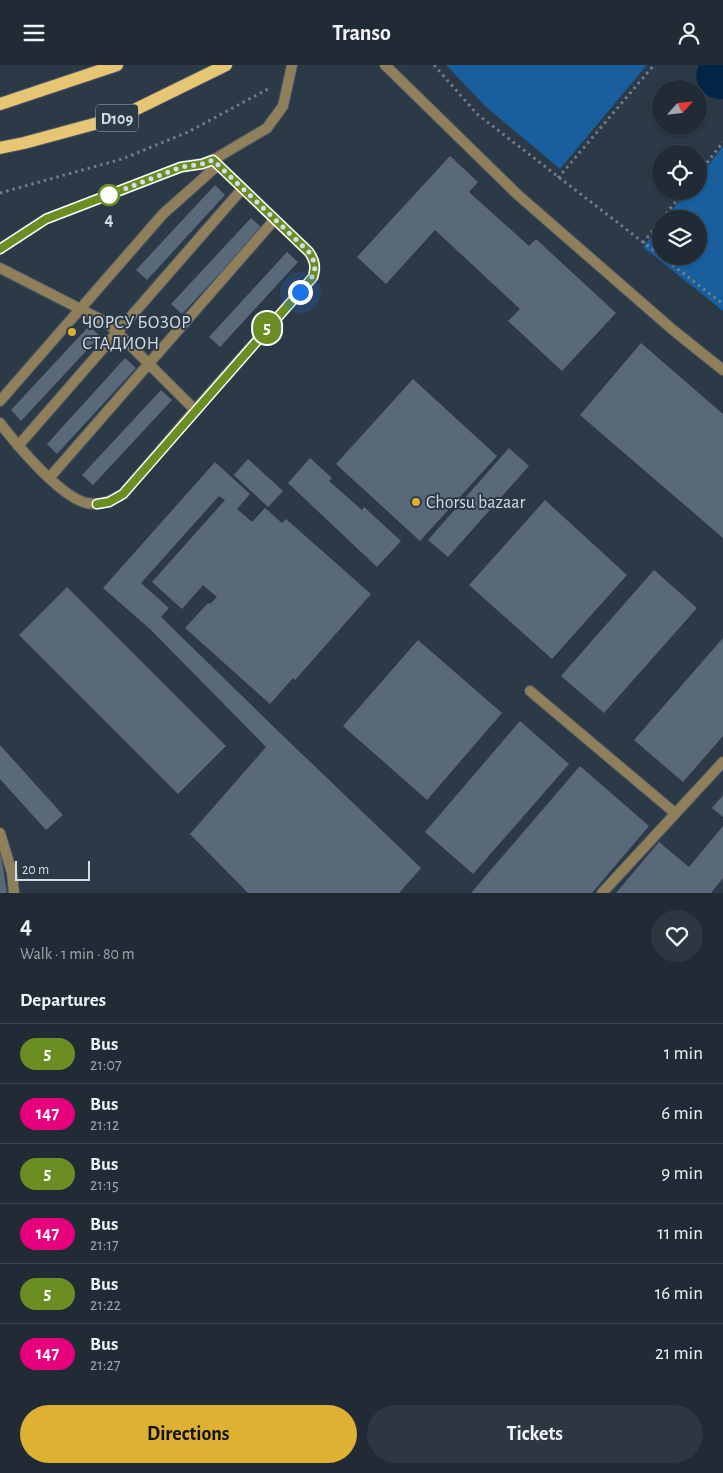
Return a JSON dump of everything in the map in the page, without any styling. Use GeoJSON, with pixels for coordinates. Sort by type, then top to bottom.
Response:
{"type":"FeatureCollection","features":[{"type":"Feature","properties":{"kind":"main road"},"geometry":{"type":"LineString","coordinates":[[0,104],[117,65]]}},
{"type":"Feature","properties":{"kind":"main road","name":"D109"},"geometry":{"type":"LineString","coordinates":[[0,148],[120,117],[226,65]]}},
{"type":"Feature","properties":{"kind":"street"},"geometry":{"type":"LineString","coordinates":[[0,401],[163,214],[216,163],[267,128],[284,105],[292,65]]}},
{"type":"Feature","properties":{"kind":"street"},"geometry":{"type":"LineString","coordinates":[[385,65],[518,195],[673,330],[723,370]]}},
{"type":"Feature","properties":{"kind":"street"},"geometry":{"type":"LineString","coordinates":[[0,249],[46,219],[181,167],[216,163],[309,252],[314,259],[315,268],[313,277],[123,494],[109,502],[85,503],[69,495],[18,447],[0,423]]}},
{"type":"Feature","properties":{"kind":"street"},"geometry":{"type":"LineString","coordinates":[[18,447],[242,189]]}},
{"type":"Feature","properties":{"kind":"street"},"geometry":{"type":"LineString","coordinates":[[50,477],[274,219]]}},
{"type":"Feature","properties":{"kind":"street"},"geometry":{"type":"LineString","coordinates":[[0,268],[98,318],[149,363],[195,410]]}},
{"type":"Feature","properties":{"kind":"street"},"geometry":{"type":"LineString","coordinates":[[530,691],[675,813]]}},
{"type":"Feature","properties":{"kind":"street"},"geometry":{"type":"LineString","coordinates":[[602,893],[723,763]]}},
{"type":"Feature","properties":{"kind":"street"},"geometry":{"type":"LineString","coordinates":[[0,833],[12,873],[14,893]]}},
{"type":"Feature","properties":{"kind":"path"},"geometry":{"type":"LineString","coordinates":[[434,65],[477,114],[723,304]]}},
{"type":"Feature","properties":{"kind":"path"},"geometry":{"type":"LineString","coordinates":[[558,178],[654,65]]}},
{"type":"Feature","properties":{"kind":"path"},"geometry":{"type":"LineString","coordinates":[[0,193],[122,159],[188,132],[291,77]]}},
{"type":"Feature","properties":{"kind":"path"},"geometry":{"type":"LineString","coordinates":[[707,163],[723,142]]}},
{"type":"Feature","properties":{"kind":"path"},"geometry":{"type":"LineString","coordinates":[[669,210],[677,200]]}},
{"type":"Feature","properties":{"kind":"path"},"geometry":{"type":"LineString","coordinates":[[642,243],[652,231]]}},
{"type":"Feature","properties":{"kind":"shaded area"},"geometry":{"type":"Polygon","coordinates":[[[446,65],[647,65],[560,169],[485,106],[446,65]]]}},
{"type":"Feature","properties":{"kind":"shaded area"},"geometry":{"type":"Polygon","coordinates":[[[699,65],[723,65],[723,99],[716,99],[708,95],[708,80],[697,80],[699,65]]]}},
{"type":"Feature","properties":{"kind":"shaded area"},"geometry":{"type":"Polygon","coordinates":[[[723,146],[723,311],[666,265],[707,265],[707,210],[672,210],[680,200],[707,200],[707,167],[723,146]]]}},
{"type":"Feature","properties":{"kind":"shaded area"},"geometry":{"type":"Polygon","coordinates":[[[652,236],[652,254],[643,247],[652,236]]]}},
{"type":"Feature","properties":{"kind":"building"},"geometry":{"type":"Polygon","coordinates":[[[450,156],[478,182],[469,192],[529,246],[536,239],[616,313],[562,371],[508,321],[520,309],[435,230],[386,284],[357,257],[450,156]]]}},
{"type":"Feature","properties":{"kind":"building"},"geometry":{"type":"Polygon","coordinates":[[[215,185],[225,195],[147,280],[136,270],[215,185]]]}},
{"type":"Feature","properties":{"kind":"building"},"geometry":{"type":"Polygon","coordinates":[[[251,218],[262,228],[182,314],[171,304],[251,218]]]}},
{"type":"Feature","properties":{"kind":"building"},"geometry":{"type":"Polygon","coordinates":[[[287,252],[298,262],[220,347],[209,337],[287,252]]]}},
{"type":"Feature","properties":{"kind":"building"},"geometry":{"type":"Polygon","coordinates":[[[89,326],[100,336],[21,421],[11,410],[89,326]]]}},
{"type":"Feature","properties":{"kind":"building"},"geometry":{"type":"Polygon","coordinates":[[[641,343],[723,414],[723,538],[580,415],[641,343]]]}},
{"type":"Feature","properties":{"kind":"building"},"geometry":{"type":"Polygon","coordinates":[[[125,358],[136,368],[57,454],[47,444],[125,358]]]}},
{"type":"Feature","properties":{"kind":"building"},"geometry":{"type":"Polygon","coordinates":[[[413,379],[497,456],[420,541],[336,464],[413,379]]]}},
{"type":"Feature","properties":{"kind":"building"},"geometry":{"type":"Polygon","coordinates":[[[161,390],[172,400],[93,485],[82,475],[161,390]]]}},
{"type":"Feature","properties":{"kind":"building"},"geometry":{"type":"Polygon","coordinates":[[[509,448],[529,466],[448,557],[428,540],[509,448]]]}},
{"type":"Feature","properties":{"kind":"building"},"geometry":{"type":"Polygon","coordinates":[[[310,458],[332,478],[329,481],[362,510],[364,507],[401,541],[377,567],[288,483],[310,458]]]}},
{"type":"Feature","properties":{"kind":"building"},"geometry":{"type":"Polygon","coordinates":[[[248,459],[283,491],[268,507],[234,475],[248,459]]]}},
{"type":"Feature","properties":{"kind":"building"},"geometry":{"type":"Polygon","coordinates":[[[215,462],[250,494],[237,509],[252,522],[265,508],[282,523],[286,519],[371,594],[295,680],[293,678],[270,704],[185,628],[208,603],[210,604],[217,597],[203,585],[182,609],[152,582],[225,500],[219,496],[141,583],[169,608],[161,617],[421,868],[399,893],[248,893],[190,834],[266,747],[150,629],[103,588],[215,462]]]}},
{"type":"Feature","properties":{"kind":"building"},"geometry":{"type":"Polygon","coordinates":[[[545,500],[627,575],[552,659],[469,585],[545,500]]]}},
{"type":"Feature","properties":{"kind":"building"},"geometry":{"type":"Polygon","coordinates":[[[654,570],[697,608],[604,713],[561,676],[654,570]]]}},
{"type":"Feature","properties":{"kind":"building"},"geometry":{"type":"Polygon","coordinates":[[[67,587],[226,746],[178,794],[19,635],[67,587]]]}},
{"type":"Feature","properties":{"kind":"building"},"geometry":{"type":"Polygon","coordinates":[[[723,638],[723,736],[683,782],[634,740],[723,638]]]}},
{"type":"Feature","properties":{"kind":"building"},"geometry":{"type":"Polygon","coordinates":[[[418,640],[502,713],[427,800],[343,726],[418,640]]]}},
{"type":"Feature","properties":{"kind":"building"},"geometry":{"type":"Polygon","coordinates":[[[520,721],[569,764],[473,874],[425,832],[520,721]]]}},
{"type":"Feature","properties":{"kind":"building"},"geometry":{"type":"Polygon","coordinates":[[[0,745],[63,815],[46,830],[0,779],[0,745]]]}},
{"type":"Feature","properties":{"kind":"building"},"geometry":{"type":"Polygon","coordinates":[[[580,766],[649,826],[592,893],[471,893],[580,766]]]}},
{"type":"Feature","properties":{"kind":"building"},"geometry":{"type":"Polygon","coordinates":[[[723,795],[723,817],[712,808],[723,795]]]}},
{"type":"Feature","properties":{"kind":"building"},"geometry":{"type":"Polygon","coordinates":[[[723,826],[723,878],[711,893],[616,893],[659,842],[689,867],[723,826]]]}},
{"type":"Feature","properties":{"kind":"building"},"geometry":{"type":"Polygon","coordinates":[[[1,855],[7,893],[0,893],[1,855]]]}},
{"type":"Feature","properties":{"kind":"bus line","name":"5"},"geometry":{"type":"LineString","coordinates":[[0,249],[46,219],[181,167],[193,166],[213,160],[314,259],[313,277],[123,494],[109,502],[97,504]]}},
{"type":"Feature","properties":{"kind":"place","name":"4"},"geometry":{"type":"Point","coordinates":[109,195]}},
{"type":"Feature","properties":{"kind":"place","name":"ЧОРСУ БОЗОР СТАДИОН"},"geometry":{"type":"Point","coordinates":[72,332]}},
{"type":"Feature","properties":{"kind":"place","name":"Chorsu bazaar"},"geometry":{"type":"Point","coordinates":[416,502]}},
{"type":"Feature","properties":{"kind":"route"},"geometry":{"type":"LineString","coordinates":[[109,195],[181,167],[193,166],[213,160],[314,259],[313,277],[300,292]]}}]}
